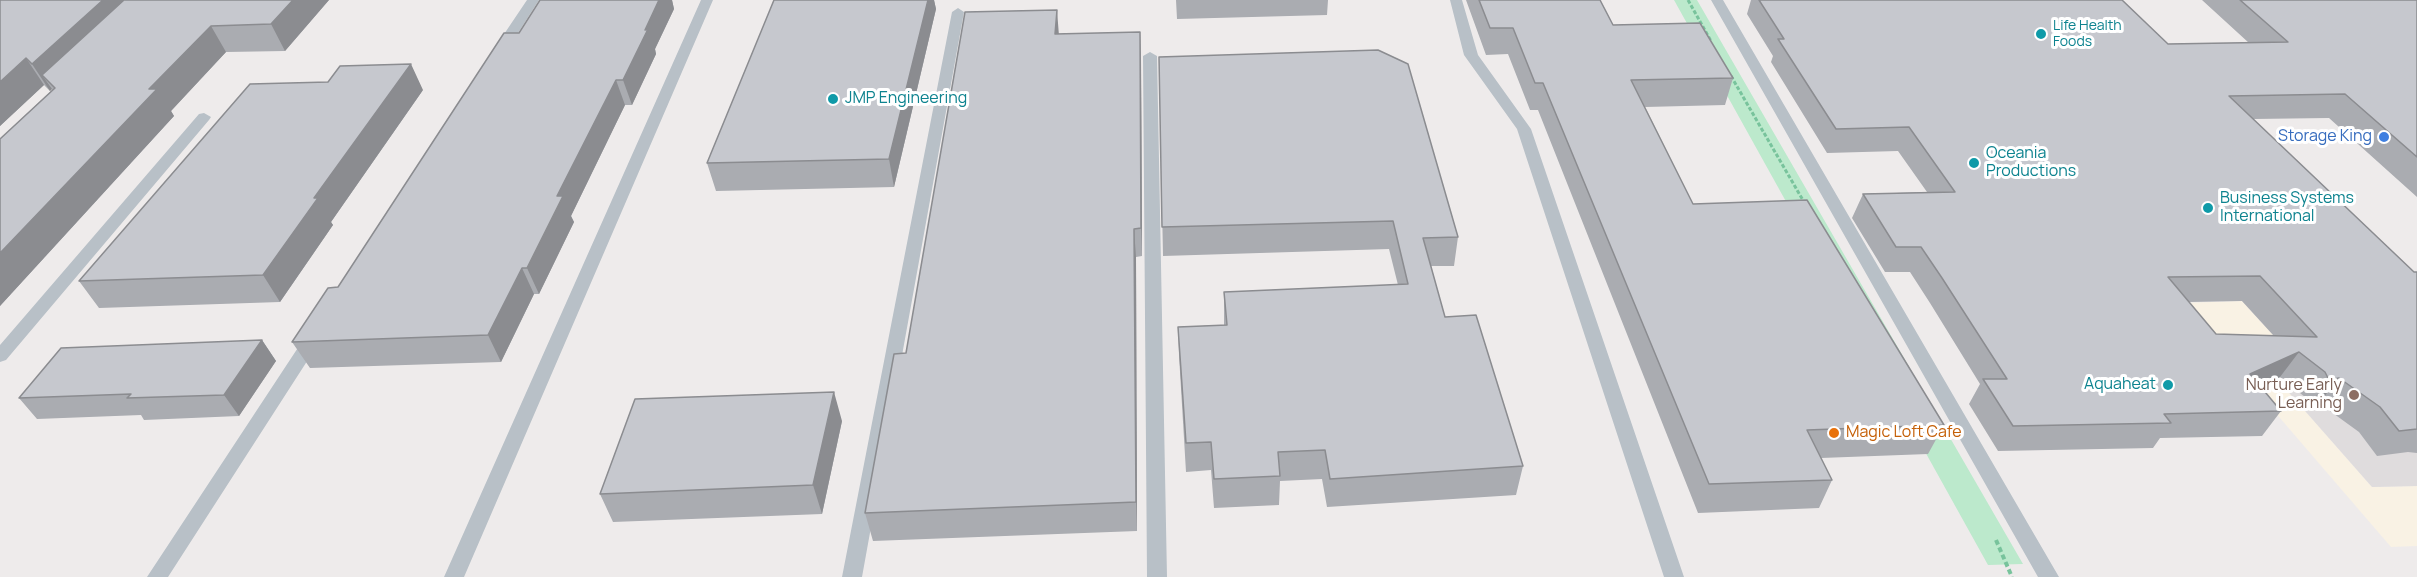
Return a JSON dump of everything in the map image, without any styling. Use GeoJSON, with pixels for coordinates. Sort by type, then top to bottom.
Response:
{"type":"FeatureCollection","features":[{"type":"Feature","properties":{"kind":"lane"},"geometry":{"type":"LineString","coordinates":[[488,70],[533,0]]}},
{"type":"Feature","properties":{"kind":"lane"},"geometry":{"type":"LineString","coordinates":[[454,577],[707,0]]}},
{"type":"Feature","properties":{"kind":"lane"},"geometry":{"type":"LineString","coordinates":[[1456,0],[1471,55],[1524,129],[1674,577]]}},
{"type":"Feature","properties":{"kind":"lane"},"geometry":{"type":"LineString","coordinates":[[1717,0],[2049,577]]}},
{"type":"Feature","properties":{"kind":"lane"},"geometry":{"type":"LineString","coordinates":[[852,577],[958,12]]}},
{"type":"Feature","properties":{"kind":"lane"},"geometry":{"type":"LineString","coordinates":[[1150,56],[1157,577]]}},
{"type":"Feature","properties":{"kind":"lane"},"geometry":{"type":"LineString","coordinates":[[0,356],[204,117]]}},
{"type":"Feature","properties":{"kind":"lane"},"geometry":{"type":"LineString","coordinates":[[158,577],[325,320]]}},
{"type":"Feature","properties":{"kind":"path"},"geometry":{"type":"LineString","coordinates":[[1688,0],[1717,51]]}},
{"type":"Feature","properties":{"kind":"path"},"geometry":{"type":"LineString","coordinates":[[1729,71],[1805,204]]}},
{"type":"Feature","properties":{"kind":"path"},"geometry":{"type":"LineString","coordinates":[[1996,539],[2012,577]]}},
{"type":"Feature","properties":{"kind":"shaded area","name":"Nurture Early Learning"},"geometry":{"type":"Polygon","coordinates":[[[2364,298],[2417,438],[2417,486],[2372,487],[2284,387],[2261,388],[2218,338],[2274,336],[2242,301],[2364,298]]]}},
{"type":"Feature","properties":{"kind":"shaded area"},"geometry":{"type":"Polygon","coordinates":[[[2242,301],[2274,336],[2219,338],[2284,387],[2372,487],[2417,486],[2417,546],[2391,547],[2181,303],[2242,301]]]}},
{"type":"Feature","properties":{"kind":"green space"},"geometry":{"type":"Polygon","coordinates":[[[1674,0],[1697,0],[2023,564],[1988,565],[1674,0]]]}},
{"type":"Feature","properties":{"kind":"building"},"geometry":{"type":"Polygon","coordinates":[[[0,0],[103,0],[32,64],[26,58],[0,82],[0,0]]]}},
{"type":"Feature","properties":{"kind":"building"},"geometry":{"type":"Polygon","coordinates":[[[124,0],[293,0],[271,24],[211,26],[149,89],[157,89],[0,253],[0,139],[55,88],[42,75],[124,0]]]}},
{"type":"Feature","properties":{"kind":"building"},"geometry":{"type":"Polygon","coordinates":[[[540,0],[659,0],[645,30],[648,29],[623,80],[616,80],[557,196],[563,196],[527,268],[522,268],[488,335],[292,342],[328,288],[338,287],[504,33],[519,33],[540,0]]]}},
{"type":"Feature","properties":{"kind":"building","name":"JMP Engineering"},"geometry":{"type":"Polygon","coordinates":[[[774,0],[928,0],[889,159],[707,163],[774,0]]]}},
{"type":"Feature","properties":{"kind":"building"},"geometry":{"type":"Polygon","coordinates":[[[1479,0],[1600,0],[1613,25],[1700,23],[1733,78],[1631,80],[1693,204],[1807,200],[1944,425],[1807,430],[1832,480],[1709,484],[1543,83],[1535,83],[1513,28],[1490,28],[1479,0]]]}},
{"type":"Feature","properties":{"kind":"building"},"geometry":{"type":"Polygon","coordinates":[[[1759,0],[2122,0],[2168,44],[2288,42],[2240,0],[2417,0],[2417,157],[2345,94],[2229,96],[2414,272],[2417,272],[2417,429],[2399,431],[2380,407],[2339,378],[2329,380],[2325,372],[2299,352],[2250,374],[2281,411],[2164,414],[2171,423],[2013,426],[1983,379],[2007,379],[1942,278],[1921,247],[1896,247],[1863,194],[1955,192],[1909,127],[1836,129],[1778,39],[1784,39],[1759,0]],[[2260,276],[2168,277],[2216,334],[2317,337],[2260,276]]]}},
{"type":"Feature","properties":{"kind":"building"},"geometry":{"type":"Polygon","coordinates":[[[1057,10],[1055,34],[1140,32],[1141,228],[1134,229],[1136,502],[865,513],[894,354],[906,353],[965,12],[1057,10]]]}},
{"type":"Feature","properties":{"kind":"building"},"geometry":{"type":"Polygon","coordinates":[[[1378,50],[1408,64],[1458,237],[1423,238],[1445,317],[1476,315],[1523,466],[1330,479],[1325,450],[1278,452],[1280,476],[1214,479],[1211,442],[1186,443],[1178,327],[1227,325],[1224,292],[1408,284],[1393,221],[1162,227],[1159,57],[1378,50]]]}},
{"type":"Feature","properties":{"kind":"building"},"geometry":{"type":"Polygon","coordinates":[[[411,64],[314,198],[318,198],[263,275],[79,281],[250,84],[328,82],[340,66],[411,64]]]}},
{"type":"Feature","properties":{"kind":"building"},"geometry":{"type":"Polygon","coordinates":[[[262,340],[224,395],[127,398],[131,394],[19,398],[61,348],[262,340]]]}},
{"type":"Feature","properties":{"kind":"building"},"geometry":{"type":"Polygon","coordinates":[[[834,392],[813,485],[600,494],[635,399],[834,392]]]}},
{"type":"Feature","properties":{"kind":"place","name":"Life Health Foods"},"geometry":{"type":"Point","coordinates":[2041,34]}},
{"type":"Feature","properties":{"kind":"place","name":"JMP Engineering"},"geometry":{"type":"Point","coordinates":[833,99]}},
{"type":"Feature","properties":{"kind":"place","name":"Storage King"},"geometry":{"type":"Point","coordinates":[2384,137]}},
{"type":"Feature","properties":{"kind":"place","name":"Oceania Productions"},"geometry":{"type":"Point","coordinates":[1974,163]}},
{"type":"Feature","properties":{"kind":"place","name":"Business Systems International"},"geometry":{"type":"Point","coordinates":[2208,208]}},
{"type":"Feature","properties":{"kind":"place","name":"Aquaheat"},"geometry":{"type":"Point","coordinates":[2168,385]}},
{"type":"Feature","properties":{"kind":"place","name":"Nurture Early Learning"},"geometry":{"type":"Point","coordinates":[2354,395]}},
{"type":"Feature","properties":{"kind":"place","name":"Magic Loft Cafe"},"geometry":{"type":"Point","coordinates":[1834,433]}}]}
